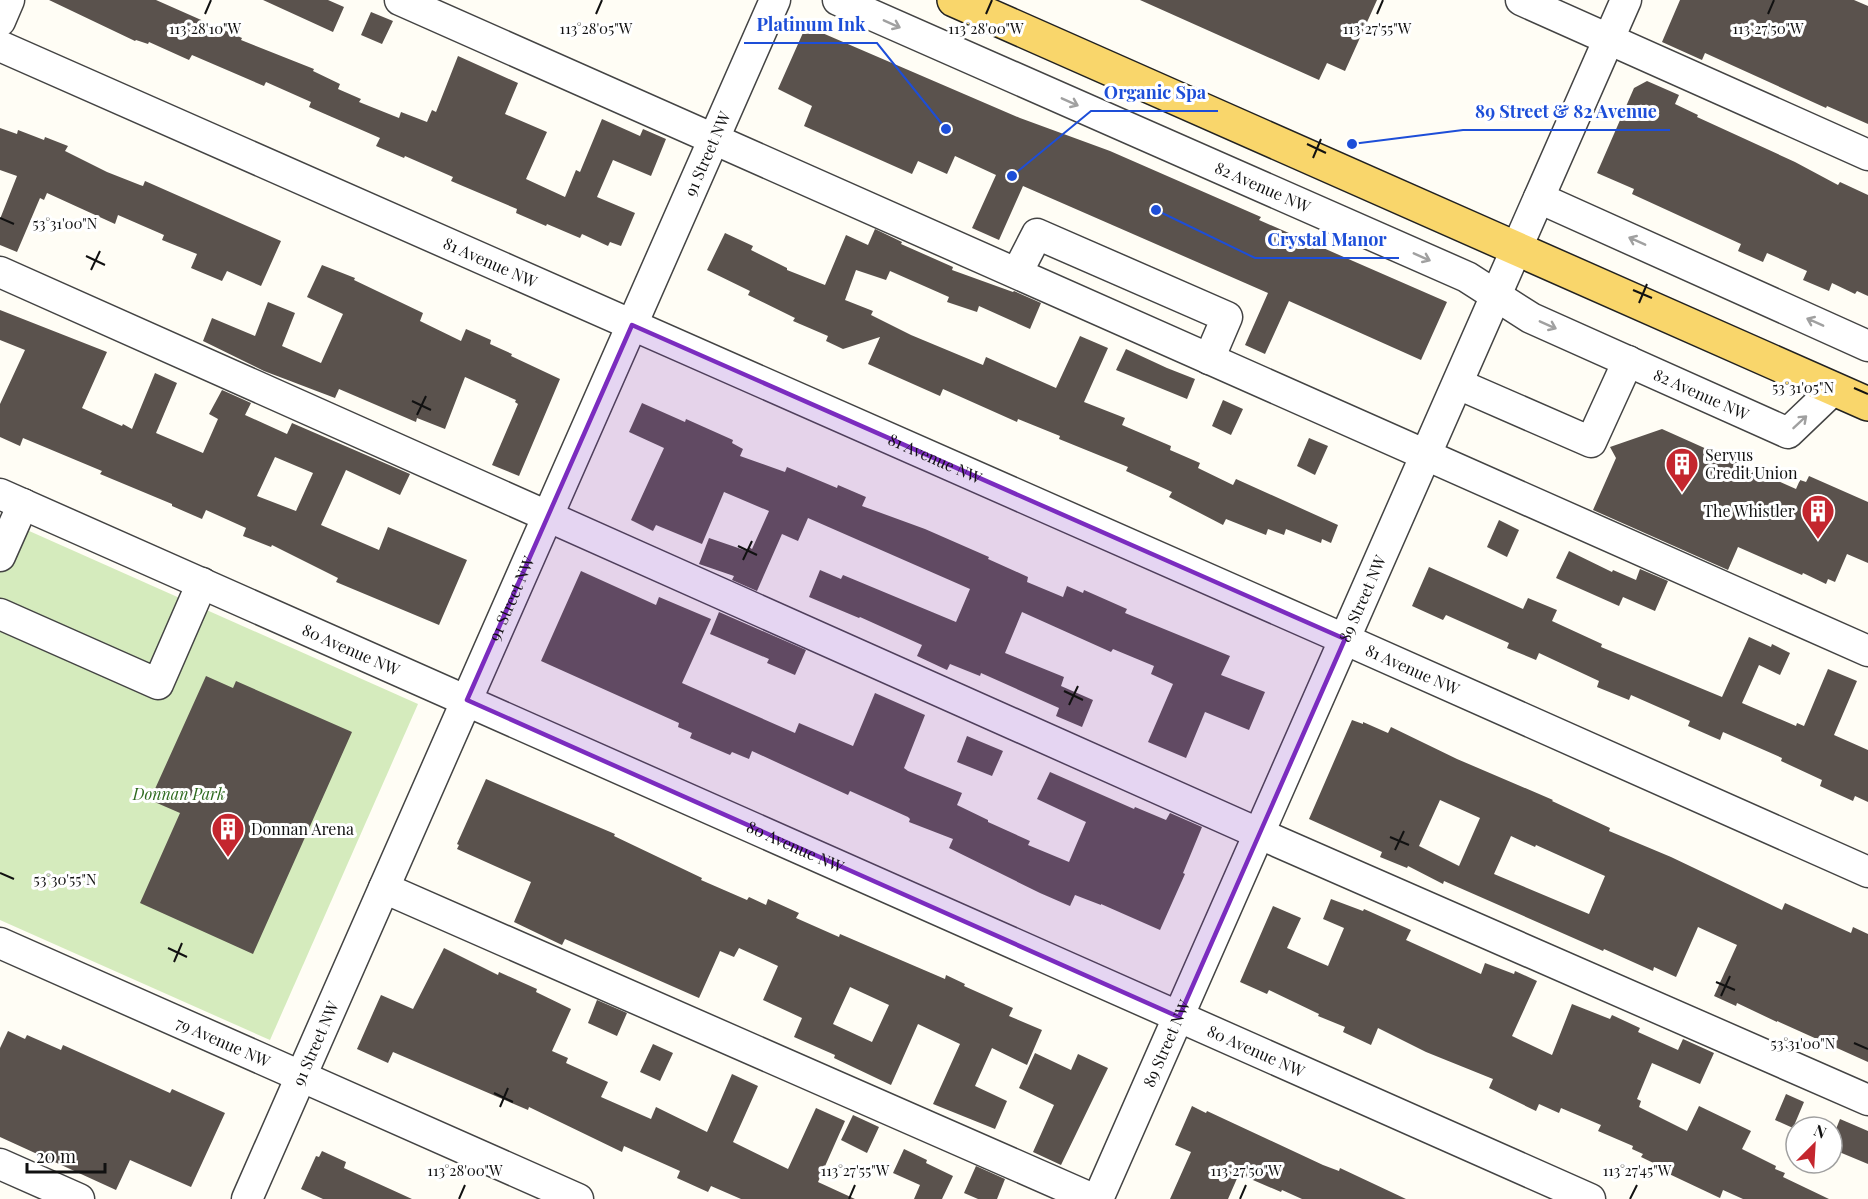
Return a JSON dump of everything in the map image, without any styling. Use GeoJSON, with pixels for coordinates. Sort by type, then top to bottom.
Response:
{"type":"FeatureCollection","features":[{"type":"Feature","properties":{"kind":"main road"},"geometry":{"type":"LineString","coordinates":[[954,0],[1868,404]]}},
{"type":"Feature","properties":{"kind":"street"},"geometry":{"type":"LineString","coordinates":[[0,21],[9,0]]}},
{"type":"Feature","properties":{"kind":"street"},"geometry":{"type":"LineString","coordinates":[[400,0],[1868,651]]}},
{"type":"Feature","properties":{"kind":"street","name":"91 Street NW"},"geometry":{"type":"LineString","coordinates":[[247,1199],[775,0]]}},
{"type":"Feature","properties":{"kind":"street","name":"82 Avenue NW"},"geometry":{"type":"LineString","coordinates":[[838,0],[1467,277],[1531,318],[1788,433],[1834,389]]}},
{"type":"Feature","properties":{"kind":"street"},"geometry":{"type":"LineString","coordinates":[[1521,0],[1868,155]]}},
{"type":"Feature","properties":{"kind":"street","name":"89 Street NW"},"geometry":{"type":"LineString","coordinates":[[1098,1199],[1626,0]]}},
{"type":"Feature","properties":{"kind":"street","name":"81 Avenue NW"},"geometry":{"type":"LineString","coordinates":[[0,46],[1868,872]]}},
{"type":"Feature","properties":{"kind":"street"},"geometry":{"type":"LineString","coordinates":[[1539,198],[1868,346]]}},
{"type":"Feature","properties":{"kind":"street"},"geometry":{"type":"LineString","coordinates":[[1017,273],[1037,234],[1227,317],[1209,359]]}},
{"type":"Feature","properties":{"kind":"street"},"geometry":{"type":"LineString","coordinates":[[0,272],[1260,834],[1868,1100]]}},
{"type":"Feature","properties":{"kind":"street"},"geometry":{"type":"LineString","coordinates":[[1458,384],[1591,442],[1628,361]]}},
{"type":"Feature","properties":{"kind":"street"},"geometry":{"type":"LineString","coordinates":[[0,556],[11,499]]}},
{"type":"Feature","properties":{"kind":"street","name":"80 Avenue NW"},"geometry":{"type":"LineString","coordinates":[[11,499],[1590,1199]]}},
{"type":"Feature","properties":{"kind":"street"},"geometry":{"type":"LineString","coordinates":[[0,614],[158,684],[202,583]]}},
{"type":"Feature","properties":{"kind":"street"},"geometry":{"type":"LineString","coordinates":[[384,888],[1094,1199]]}},
{"type":"Feature","properties":{"kind":"street","name":"79 Avenue NW"},"geometry":{"type":"LineString","coordinates":[[0,943],[579,1199]]}},
{"type":"Feature","properties":{"kind":"street"},"geometry":{"type":"LineString","coordinates":[[0,1164],[79,1199]]}},
{"type":"Feature","properties":{"kind":"highlighted area"},"geometry":{"type":"Polygon","coordinates":[[[632,325],[1345,639],[1179,1017],[467,700],[632,325]]]}},
{"type":"Feature","properties":{"kind":"green space","name":"Donnan Park"},"geometry":{"type":"Polygon","coordinates":[[[0,518],[418,704],[270,1040],[0,920],[0,518]]]}},
{"type":"Feature","properties":{"kind":"building"},"geometry":{"type":"Polygon","coordinates":[[[49,0],[156,0],[242,38],[241,40],[314,69],[313,71],[340,84],[338,89],[361,99],[359,102],[399,118],[401,112],[427,122],[432,110],[436,112],[458,56],[518,83],[505,114],[547,132],[526,179],[565,197],[576,170],[580,172],[602,119],[640,136],[643,129],[666,139],[651,176],[613,160],[597,197],[635,213],[621,246],[610,242],[608,246],[582,234],[580,238],[547,224],[546,226],[516,213],[517,209],[451,181],[453,177],[376,146],[380,138],[309,107],[311,102],[266,82],[264,86],[192,55],[189,60],[149,42],[148,44],[135,41],[49,0]]]}},
{"type":"Feature","properties":{"kind":"building"},"geometry":{"type":"Polygon","coordinates":[[[263,0],[328,0],[344,7],[333,32],[263,0]]]}},
{"type":"Feature","properties":{"kind":"building"},"geometry":{"type":"Polygon","coordinates":[[[1140,0],[1377,0],[1345,71],[1327,63],[1319,80],[1140,0]]]}},
{"type":"Feature","properties":{"kind":"building"},"geometry":{"type":"Polygon","coordinates":[[[1680,0],[1854,0],[1868,6],[1868,124],[1827,106],[1826,108],[1705,53],[1702,60],[1662,42],[1680,0]]]}},
{"type":"Feature","properties":{"kind":"building"},"geometry":{"type":"Polygon","coordinates":[[[371,12],[393,21],[382,44],[361,35],[371,12]]]}},
{"type":"Feature","properties":{"kind":"building"},"geometry":{"type":"Polygon","coordinates":[[[806,26],[1020,118],[1110,151],[1261,217],[1259,220],[1447,302],[1421,360],[1289,301],[1265,354],[1245,345],[1268,293],[1023,186],[999,240],[972,228],[996,175],[955,156],[947,174],[918,161],[912,174],[804,126],[812,106],[778,89],[806,26]]]}},
{"type":"Feature","properties":{"kind":"building"},"geometry":{"type":"Polygon","coordinates":[[[1647,81],[1679,95],[1675,104],[1698,115],[1697,117],[1795,162],[1838,185],[1840,182],[1868,195],[1868,296],[1857,291],[1855,294],[1832,283],[1829,291],[1803,280],[1807,271],[1767,253],[1763,262],[1738,251],[1741,244],[1632,194],[1634,189],[1597,173],[1634,88],[1647,81]]]}},
{"type":"Feature","properties":{"kind":"building"},"geometry":{"type":"Polygon","coordinates":[[[0,128],[17,134],[18,130],[44,140],[45,137],[68,146],[65,151],[107,172],[143,186],[145,181],[281,241],[261,286],[227,271],[222,281],[191,268],[197,254],[162,240],[164,235],[118,215],[115,224],[47,193],[44,200],[40,198],[17,252],[0,245],[0,219],[17,176],[0,170],[0,128]]]}},
{"type":"Feature","properties":{"kind":"building"},"geometry":{"type":"Polygon","coordinates":[[[875,229],[902,242],[901,244],[953,267],[952,270],[1014,291],[1041,303],[1030,329],[979,306],[977,312],[947,302],[949,297],[890,271],[886,280],[856,270],[845,300],[873,311],[871,315],[911,335],[983,365],[986,357],[1056,388],[1080,336],[1108,348],[1084,402],[1125,418],[1122,425],[1171,446],[1170,450],[1200,463],[1198,468],[1233,485],[1236,479],[1338,525],[1331,543],[1322,539],[1321,543],[1286,529],[1284,535],[1268,529],[1266,535],[1226,519],[1223,525],[1169,497],[1172,492],[1126,471],[1128,467],[1059,439],[1060,436],[1018,419],[1017,422],[943,389],[940,396],[868,364],[880,337],[843,349],[826,341],[828,336],[793,321],[795,318],[748,295],[750,291],[707,270],[725,233],[753,246],[751,250],[787,270],[825,285],[846,235],[868,245],[875,229]]]}},
{"type":"Feature","properties":{"kind":"building"},"geometry":{"type":"Polygon","coordinates":[[[322,265],[355,278],[354,280],[423,313],[420,321],[461,341],[466,329],[491,340],[490,344],[512,354],[511,356],[560,379],[519,476],[492,465],[518,404],[516,400],[465,377],[445,429],[417,418],[416,422],[339,389],[335,398],[264,371],[203,341],[212,318],[255,336],[268,302],[295,313],[282,346],[321,363],[343,314],[307,297],[322,265]]]}},
{"type":"Feature","properties":{"kind":"building"},"geometry":{"type":"Polygon","coordinates":[[[0,310],[107,352],[82,408],[132,429],[155,373],[177,383],[156,433],[203,453],[218,419],[209,414],[222,390],[251,403],[245,415],[287,434],[292,423],[410,474],[400,495],[346,470],[321,525],[379,550],[388,527],[467,560],[439,625],[336,582],[338,578],[272,545],[271,547],[243,536],[246,528],[206,510],[202,519],[100,474],[102,471],[23,438],[20,446],[0,437],[0,404],[25,350],[0,340],[0,310]],[[275,457],[257,496],[296,511],[313,473],[275,457]]]}},
{"type":"Feature","properties":{"kind":"building"},"geometry":{"type":"Polygon","coordinates":[[[1126,349],[1195,379],[1187,399],[1116,370],[1126,349]]]}},
{"type":"Feature","properties":{"kind":"building"},"geometry":{"type":"Polygon","coordinates":[[[1223,400],[1243,409],[1231,435],[1212,426],[1223,400]]]}},
{"type":"Feature","properties":{"kind":"building"},"geometry":{"type":"Polygon","coordinates":[[[642,403],[733,440],[732,443],[743,449],[740,456],[785,472],[787,467],[837,488],[838,485],[866,497],[862,506],[925,529],[989,557],[988,559],[1028,577],[1027,582],[1063,597],[1067,586],[1083,593],[1084,590],[1127,609],[1125,613],[1230,656],[1221,675],[1265,692],[1249,730],[1205,712],[1186,758],[1148,742],[1173,684],[1151,674],[1154,666],[1113,649],[1111,652],[1022,612],[1005,653],[1064,677],[1061,686],[1093,700],[1082,727],[1056,716],[1059,708],[981,673],[980,676],[950,664],[947,670],[917,656],[922,645],[809,597],[820,570],[841,579],[843,575],[956,622],[970,589],[808,518],[798,541],[782,534],[757,591],[732,580],[734,576],[699,564],[709,538],[747,551],[749,547],[752,549],[769,511],[724,492],[702,544],[656,525],[653,531],[631,520],[664,448],[629,432],[642,403]]]}},
{"type":"Feature","properties":{"kind":"building","name":"Servus Credit Union"},"geometry":{"type":"Polygon","coordinates":[[[1662,429],[1796,489],[1800,480],[1806,482],[1809,476],[1868,502],[1868,563],[1847,554],[1835,582],[1828,579],[1826,584],[1738,547],[1728,570],[1593,510],[1616,458],[1610,447],[1662,429]]]}},
{"type":"Feature","properties":{"kind":"building"},"geometry":{"type":"Polygon","coordinates":[[[1309,438],[1328,446],[1315,475],[1297,466],[1309,438]]]}},
{"type":"Feature","properties":{"kind":"building"},"geometry":{"type":"Polygon","coordinates":[[[1499,520],[1519,530],[1507,557],[1487,547],[1499,520]]]}},
{"type":"Feature","properties":{"kind":"building"},"geometry":{"type":"Polygon","coordinates":[[[1569,551],[1612,572],[1613,570],[1636,580],[1640,569],[1668,581],[1655,611],[1623,597],[1619,606],[1556,578],[1569,551]]]}},
{"type":"Feature","properties":{"kind":"building"},"geometry":{"type":"Polygon","coordinates":[[[1429,567],[1523,609],[1528,598],[1557,610],[1552,621],[1602,644],[1601,647],[1722,697],[1749,637],[1771,647],[1772,644],[1790,653],[1780,675],[1759,665],[1742,703],[1796,726],[1797,723],[1804,726],[1828,669],[1857,681],[1834,735],[1868,750],[1868,802],[1855,796],[1853,801],[1820,786],[1822,780],[1781,761],[1782,758],[1723,732],[1720,740],[1688,726],[1690,721],[1631,695],[1629,700],[1597,687],[1599,681],[1539,653],[1536,660],[1507,648],[1509,643],[1446,615],[1443,620],[1412,606],[1429,567]]]}},
{"type":"Feature","properties":{"kind":"building"},"geometry":{"type":"Polygon","coordinates":[[[581,571],[656,605],[659,597],[711,619],[682,683],[795,733],[799,723],[853,746],[875,693],[925,715],[904,768],[962,793],[957,805],[1030,841],[1028,845],[1069,862],[1086,822],[1037,799],[1050,772],[1134,809],[1135,807],[1166,820],[1170,813],[1202,827],[1183,873],[1185,874],[1160,930],[1075,895],[1070,906],[1040,893],[949,848],[953,839],[909,822],[908,817],[850,791],[848,795],[752,751],[749,759],[732,752],[730,755],[690,738],[692,733],[678,727],[679,723],[541,661],[581,571]]]}},
{"type":"Feature","properties":{"kind":"building"},"geometry":{"type":"Polygon","coordinates":[[[719,612],[806,650],[795,675],[767,663],[769,659],[710,634],[719,612]]]}},
{"type":"Feature","properties":{"kind":"building","name":"Donnan Arena"},"geometry":{"type":"Polygon","coordinates":[[[206,676],[233,688],[236,681],[352,732],[253,954],[140,903],[180,813],[150,800],[206,676]]]}},
{"type":"Feature","properties":{"kind":"building"},"geometry":{"type":"Polygon","coordinates":[[[1352,720],[1363,724],[1363,722],[1388,733],[1391,727],[1457,759],[1553,800],[1610,828],[1609,831],[1671,857],[1782,910],[1785,903],[1851,933],[1853,927],[1868,934],[1868,1062],[1737,1003],[1736,1006],[1714,996],[1737,945],[1698,927],[1676,977],[1654,967],[1653,971],[1444,881],[1443,884],[1408,866],[1407,868],[1380,857],[1382,852],[1309,819],[1352,720]],[[1440,800],[1419,846],[1459,866],[1480,818],[1440,800]],[[1511,836],[1494,874],[1589,914],[1605,876],[1511,836]]]}},
{"type":"Feature","properties":{"kind":"building"},"geometry":{"type":"Polygon","coordinates":[[[967,736],[1003,751],[992,776],[957,762],[967,736]]]}},
{"type":"Feature","properties":{"kind":"building"},"geometry":{"type":"Polygon","coordinates":[[[486,779],[615,834],[614,836],[702,878],[701,880],[747,900],[749,897],[766,905],[768,899],[799,913],[796,918],[839,937],[840,934],[945,979],[946,975],[965,984],[964,986],[1013,1008],[1009,1016],[1042,1030],[1027,1065],[992,1048],[975,1086],[1007,1101],[995,1129],[933,1104],[960,1044],[918,1024],[891,1085],[834,1058],[835,1055],[794,1037],[802,1018],[763,1000],[778,966],[739,948],[734,957],[720,951],[699,998],[565,939],[562,945],[514,922],[531,882],[457,849],[459,845],[457,844],[486,779]],[[850,987],[833,1024],[872,1042],[889,1005],[850,987]]]}},
{"type":"Feature","properties":{"kind":"building"},"geometry":{"type":"Polygon","coordinates":[[[1331,899],[1363,911],[1364,909],[1411,930],[1406,940],[1481,974],[1485,963],[1514,974],[1515,971],[1537,981],[1512,1036],[1552,1055],[1572,1004],[1610,1019],[1612,1015],[1640,1028],[1638,1032],[1678,1050],[1683,1039],[1714,1053],[1700,1084],[1652,1063],[1637,1099],[1641,1101],[1639,1107],[1687,1131],[1699,1106],[1751,1131],[1742,1149],[1776,1166],[1775,1169],[1784,1173],[1783,1177],[1829,1199],[1743,1199],[1723,1190],[1720,1198],[1667,1173],[1668,1170],[1641,1157],[1643,1154],[1632,1149],[1633,1146],[1598,1131],[1601,1125],[1561,1108],[1559,1113],[1539,1104],[1536,1111],[1489,1088],[1493,1079],[1426,1052],[1378,1028],[1371,1045],[1343,1032],[1345,1027],[1318,1016],[1319,1014],[1269,990],[1267,994],[1240,982],[1273,906],[1301,918],[1287,948],[1328,966],[1344,928],[1323,919],[1331,899]]]}},
{"type":"Feature","properties":{"kind":"building"},"geometry":{"type":"Polygon","coordinates":[[[444,948],[498,975],[499,972],[537,989],[536,992],[571,1009],[552,1051],[568,1058],[566,1063],[608,1082],[601,1097],[651,1119],[656,1107],[707,1132],[732,1074],[758,1086],[733,1142],[788,1169],[816,1108],[845,1121],[818,1182],[855,1199],[741,1199],[711,1186],[708,1192],[677,1178],[680,1171],[624,1146],[622,1152],[529,1107],[528,1110],[393,1052],[388,1063],[357,1049],[381,995],[413,1009],[444,948]]]}},
{"type":"Feature","properties":{"kind":"building"},"geometry":{"type":"Polygon","coordinates":[[[597,1000],[627,1013],[617,1036],[588,1023],[597,1000]]]}},
{"type":"Feature","properties":{"kind":"building"},"geometry":{"type":"Polygon","coordinates":[[[8,1031],[25,1039],[27,1035],[61,1050],[63,1045],[170,1093],[172,1089],[225,1113],[191,1187],[130,1160],[116,1190],[0,1137],[0,1048],[8,1031]]]}},
{"type":"Feature","properties":{"kind":"building"},"geometry":{"type":"Polygon","coordinates":[[[653,1044],[673,1053],[660,1081],[640,1072],[653,1044]]]}},
{"type":"Feature","properties":{"kind":"building"},"geometry":{"type":"Polygon","coordinates":[[[1035,1053],[1071,1070],[1078,1054],[1108,1068],[1061,1165],[1033,1152],[1054,1105],[1019,1088],[1035,1053]]]}},
{"type":"Feature","properties":{"kind":"building"},"geometry":{"type":"Polygon","coordinates":[[[1786,1094],[1804,1102],[1798,1115],[1784,1115],[1784,1124],[1775,1120],[1786,1094]]]}},
{"type":"Feature","properties":{"kind":"building"},"geometry":{"type":"Polygon","coordinates":[[[1192,1106],[1323,1165],[1339,1171],[1340,1168],[1406,1199],[1302,1199],[1239,1174],[1228,1199],[1170,1199],[1191,1152],[1175,1145],[1192,1106]]]}},
{"type":"Feature","properties":{"kind":"building"},"geometry":{"type":"Polygon","coordinates":[[[853,1115],[879,1127],[867,1153],[841,1140],[853,1115]]]}},
{"type":"Feature","properties":{"kind":"building"},"geometry":{"type":"Polygon","coordinates":[[[1844,1121],[1868,1131],[1868,1164],[1844,1154],[1844,1121]]]}},
{"type":"Feature","properties":{"kind":"building"},"geometry":{"type":"Polygon","coordinates":[[[904,1149],[953,1176],[942,1199],[914,1199],[920,1185],[893,1173],[904,1149]]]}},
{"type":"Feature","properties":{"kind":"building"},"geometry":{"type":"Polygon","coordinates":[[[322,1151],[346,1162],[344,1168],[412,1199],[323,1199],[301,1189],[316,1156],[319,1157],[322,1151]]]}},
{"type":"Feature","properties":{"kind":"building"},"geometry":{"type":"Polygon","coordinates":[[[976,1166],[1005,1179],[997,1199],[978,1199],[964,1193],[976,1166]]]}},
{"type":"Feature","properties":{"kind":"place","name":"Platinum Ink"},"geometry":{"type":"Point","coordinates":[946,129]}},
{"type":"Feature","properties":{"kind":"place","name":"89 Street & 82 Avenue"},"geometry":{"type":"Point","coordinates":[1352,144]}},
{"type":"Feature","properties":{"kind":"place","name":"Organic Spa"},"geometry":{"type":"Point","coordinates":[1012,176]}},
{"type":"Feature","properties":{"kind":"place","name":"Crystal Manor"},"geometry":{"type":"Point","coordinates":[1156,210]}},
{"type":"Feature","properties":{"kind":"place","name":"Servus Credit Union"},"geometry":{"type":"Point","coordinates":[1682,493]}},
{"type":"Feature","properties":{"kind":"place","name":"The Whistler"},"geometry":{"type":"Point","coordinates":[1818,540]}},
{"type":"Feature","properties":{"kind":"place","name":"Donnan Arena"},"geometry":{"type":"Point","coordinates":[228,858]}}]}
